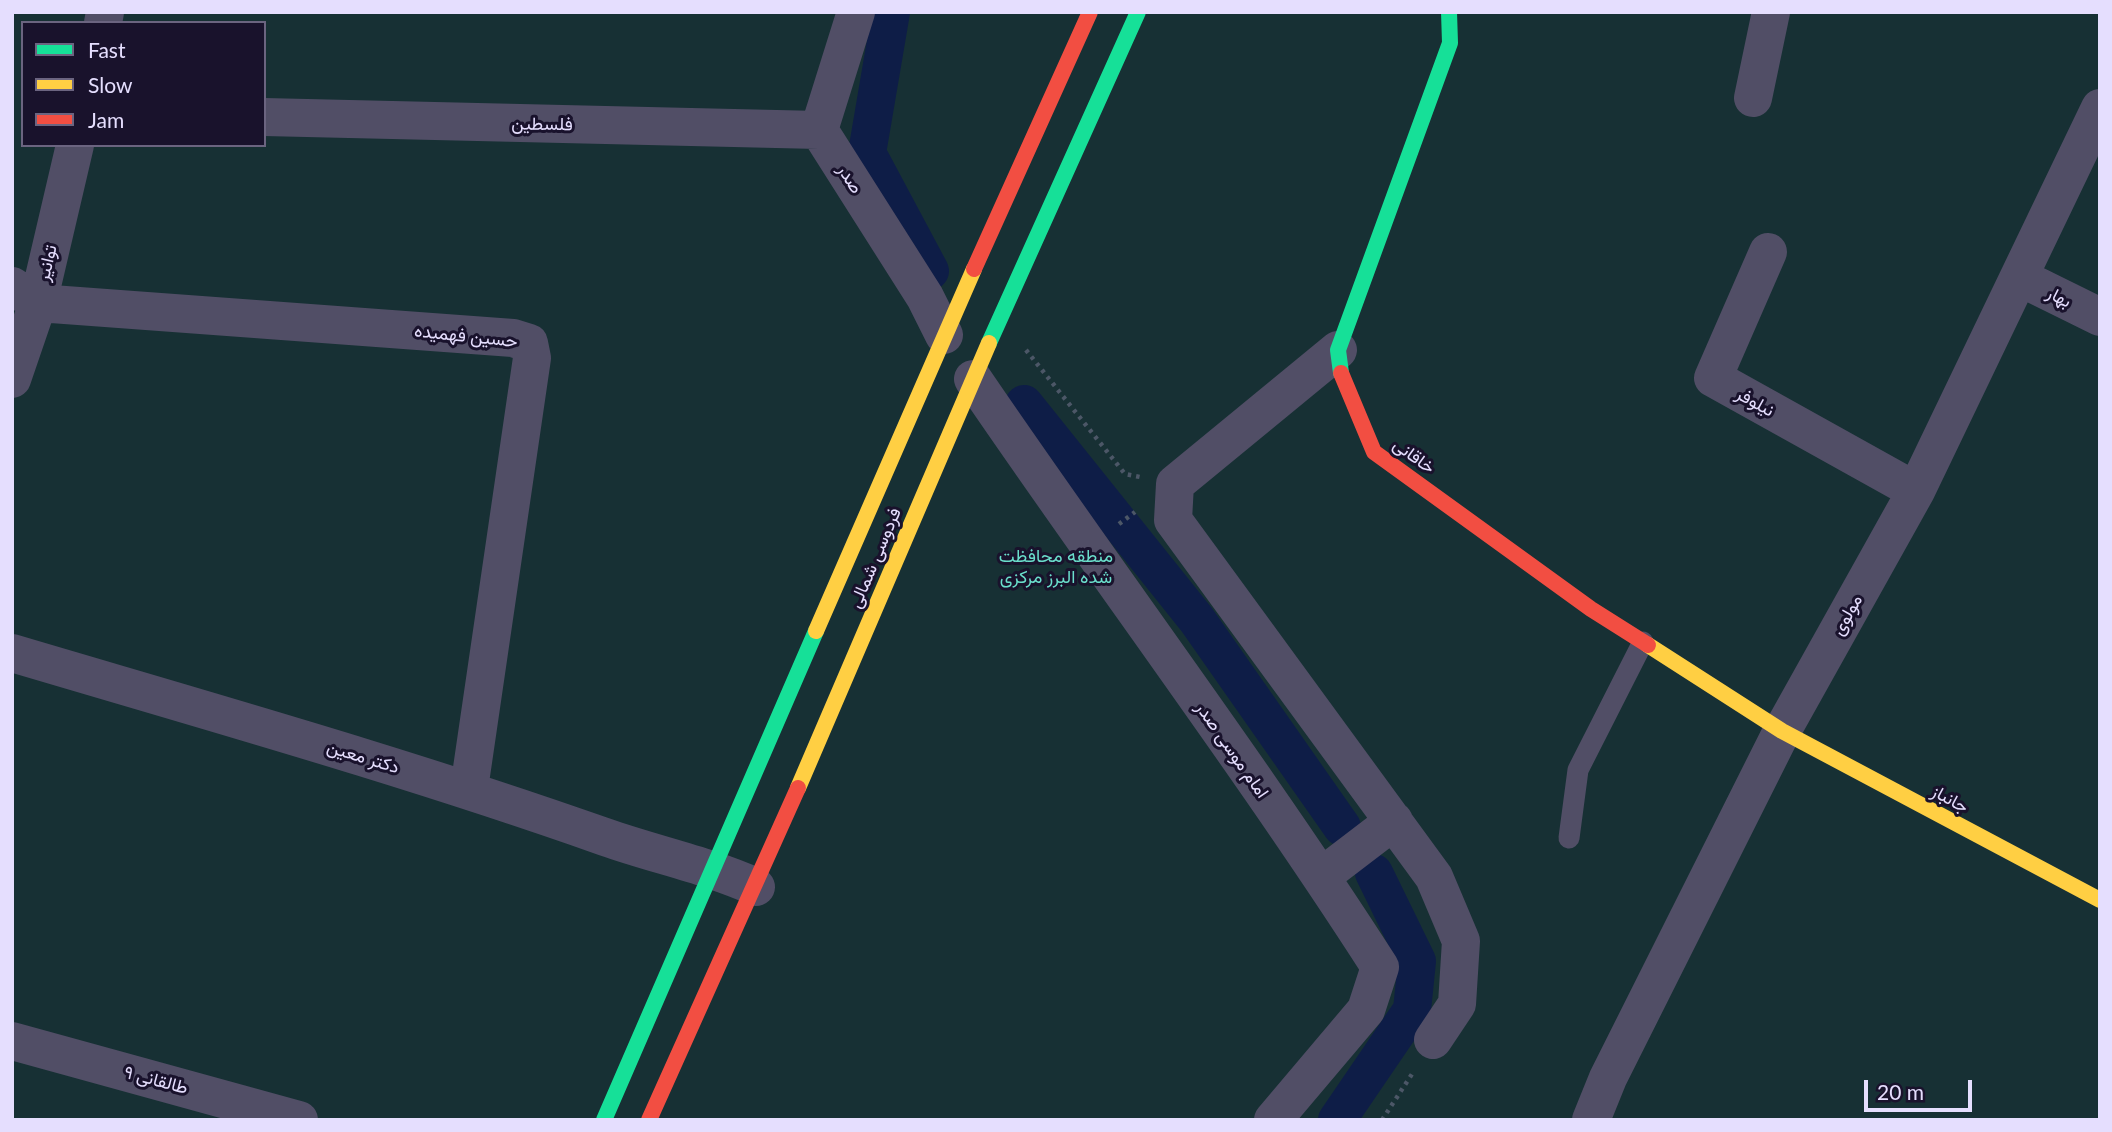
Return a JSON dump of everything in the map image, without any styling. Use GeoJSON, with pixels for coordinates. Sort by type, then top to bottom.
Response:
{"type":"FeatureCollection","features":[{"type":"Feature","properties":{"kind":"street"},"geometry":{"type":"LineString","coordinates":[[819,130],[856,12]]}},
{"type":"Feature","properties":{"kind":"street","name":"فردوسی شمالی"},"geometry":{"type":"LineString","coordinates":[[604,1120],[944,335],[1090,12]]}},
{"type":"Feature","properties":{"kind":"street","name":"فردوسی شمالی"},"geometry":{"type":"LineString","coordinates":[[649,1120],[756,887],[973,379],[1002,321],[1138,12]]}},
{"type":"Feature","properties":{"kind":"street","name":"خاقانی"},"geometry":{"type":"LineString","coordinates":[[1449,12],[1450,43],[1338,350],[1342,380],[1374,452],[1591,609],[1782,731]]}},
{"type":"Feature","properties":{"kind":"street"},"geometry":{"type":"LineString","coordinates":[[1753,98],[1771,12]]}},
{"type":"Feature","properties":{"kind":"street","name":"مولوی"},"geometry":{"type":"LineString","coordinates":[[1591,1120],[1608,1078],[1782,731],[1916,491],[2100,108]]}},
{"type":"Feature","properties":{"kind":"street","name":"فلسطین"},"geometry":{"type":"LineString","coordinates":[[266,117],[819,130]]}},
{"type":"Feature","properties":{"kind":"street","name":"صدر"},"geometry":{"type":"LineString","coordinates":[[819,130],[925,298],[944,335]]}},
{"type":"Feature","properties":{"kind":"street","name":"توانیر"},"geometry":{"type":"LineString","coordinates":[[12,379],[25,295],[74,147]]}},
{"type":"Feature","properties":{"kind":"street","name":"نیلوفر"},"geometry":{"type":"LineString","coordinates":[[1768,253],[1713,379],[1916,491]]}},
{"type":"Feature","properties":{"kind":"street","name":"بهار"},"geometry":{"type":"LineString","coordinates":[[2019,276],[2100,317]]}},
{"type":"Feature","properties":{"kind":"street","name":"حسین فهمیده"},"geometry":{"type":"LineString","coordinates":[[25,295],[513,338],[529,343],[532,358],[469,789]]}},
{"type":"Feature","properties":{"kind":"street"},"geometry":{"type":"LineString","coordinates":[[1338,350],[1175,484],[1173,520],[1434,877],[1461,941],[1457,1004],[1433,1040]]}},
{"type":"Feature","properties":{"kind":"street","name":"امام موسی صدر"},"geometry":{"type":"LineString","coordinates":[[973,379],[1087,547],[1322,876],[1380,967],[1366,1010],[1273,1120]]}},
{"type":"Feature","properties":{"kind":"street","name":"دکتر معین"},"geometry":{"type":"LineString","coordinates":[[12,653],[469,789],[623,843],[712,867],[756,887]]}},
{"type":"Feature","properties":{"kind":"street","name":"جانباز"},"geometry":{"type":"LineString","coordinates":[[1782,731],[2100,900]]}},
{"type":"Feature","properties":{"kind":"street"},"geometry":{"type":"LineString","coordinates":[[1322,876],[1394,821]]}},
{"type":"Feature","properties":{"kind":"street","name":"طالقانی ۹"},"geometry":{"type":"LineString","coordinates":[[12,1041],[299,1120]]}},
{"type":"Feature","properties":{"kind":"lane"},"geometry":{"type":"LineString","coordinates":[[1569,838],[1578,770],[1643,642]]}},
{"type":"Feature","properties":{"kind":"path"},"geometry":{"type":"LineString","coordinates":[[1002,321],[1125,474],[1175,484]]}},
{"type":"Feature","properties":{"kind":"path"},"geometry":{"type":"LineString","coordinates":[[1087,547],[1175,484]]}},
{"type":"Feature","properties":{"kind":"path"},"geometry":{"type":"LineString","coordinates":[[1382,1120],[1433,1040]]}},
{"type":"Feature","properties":{"kind":"green space","name":"منطقه محافظت شده البرز مرکزی"},"geometry":{"type":"Polygon","coordinates":[[[12,12],[2100,12],[2100,1120],[12,1120],[12,12]]]}},
{"type":"Feature","properties":{"kind":"waterway"},"geometry":{"type":"LineString","coordinates":[[891,12],[867,153],[930,271]]}},
{"type":"Feature","properties":{"kind":"waterway"},"geometry":{"type":"LineString","coordinates":[[1024,404],[1197,620],[1342,827]]}},
{"type":"Feature","properties":{"kind":"waterway"},"geometry":{"type":"LineString","coordinates":[[1337,1120],[1412,1010],[1417,961],[1374,873]]}},
{"type":"Feature","properties":{"kind":"traffic: fast"},"geometry":{"type":"LineString","coordinates":[[989,343],[1138,12]]}},
{"type":"Feature","properties":{"kind":"traffic: fast"},"geometry":{"type":"LineString","coordinates":[[1341,373],[1338,350],[1450,43],[1449,12]]}},
{"type":"Feature","properties":{"kind":"traffic: fast"},"geometry":{"type":"LineString","coordinates":[[604,1120],[816,631]]}},
{"type":"Feature","properties":{"kind":"traffic: slow"},"geometry":{"type":"LineString","coordinates":[[816,631],[974,269]]}},
{"type":"Feature","properties":{"kind":"traffic: slow"},"geometry":{"type":"LineString","coordinates":[[798,788],[989,343]]}},
{"type":"Feature","properties":{"kind":"traffic: slow"},"geometry":{"type":"LineString","coordinates":[[1648,645],[1782,731],[2100,900]]}},
{"type":"Feature","properties":{"kind":"traffic: jam"},"geometry":{"type":"LineString","coordinates":[[974,269],[1090,12]]}},
{"type":"Feature","properties":{"kind":"traffic: jam"},"geometry":{"type":"LineString","coordinates":[[1341,373],[1374,452],[1591,609],[1648,645]]}},
{"type":"Feature","properties":{"kind":"traffic: jam"},"geometry":{"type":"LineString","coordinates":[[649,1120],[798,788]]}}]}
